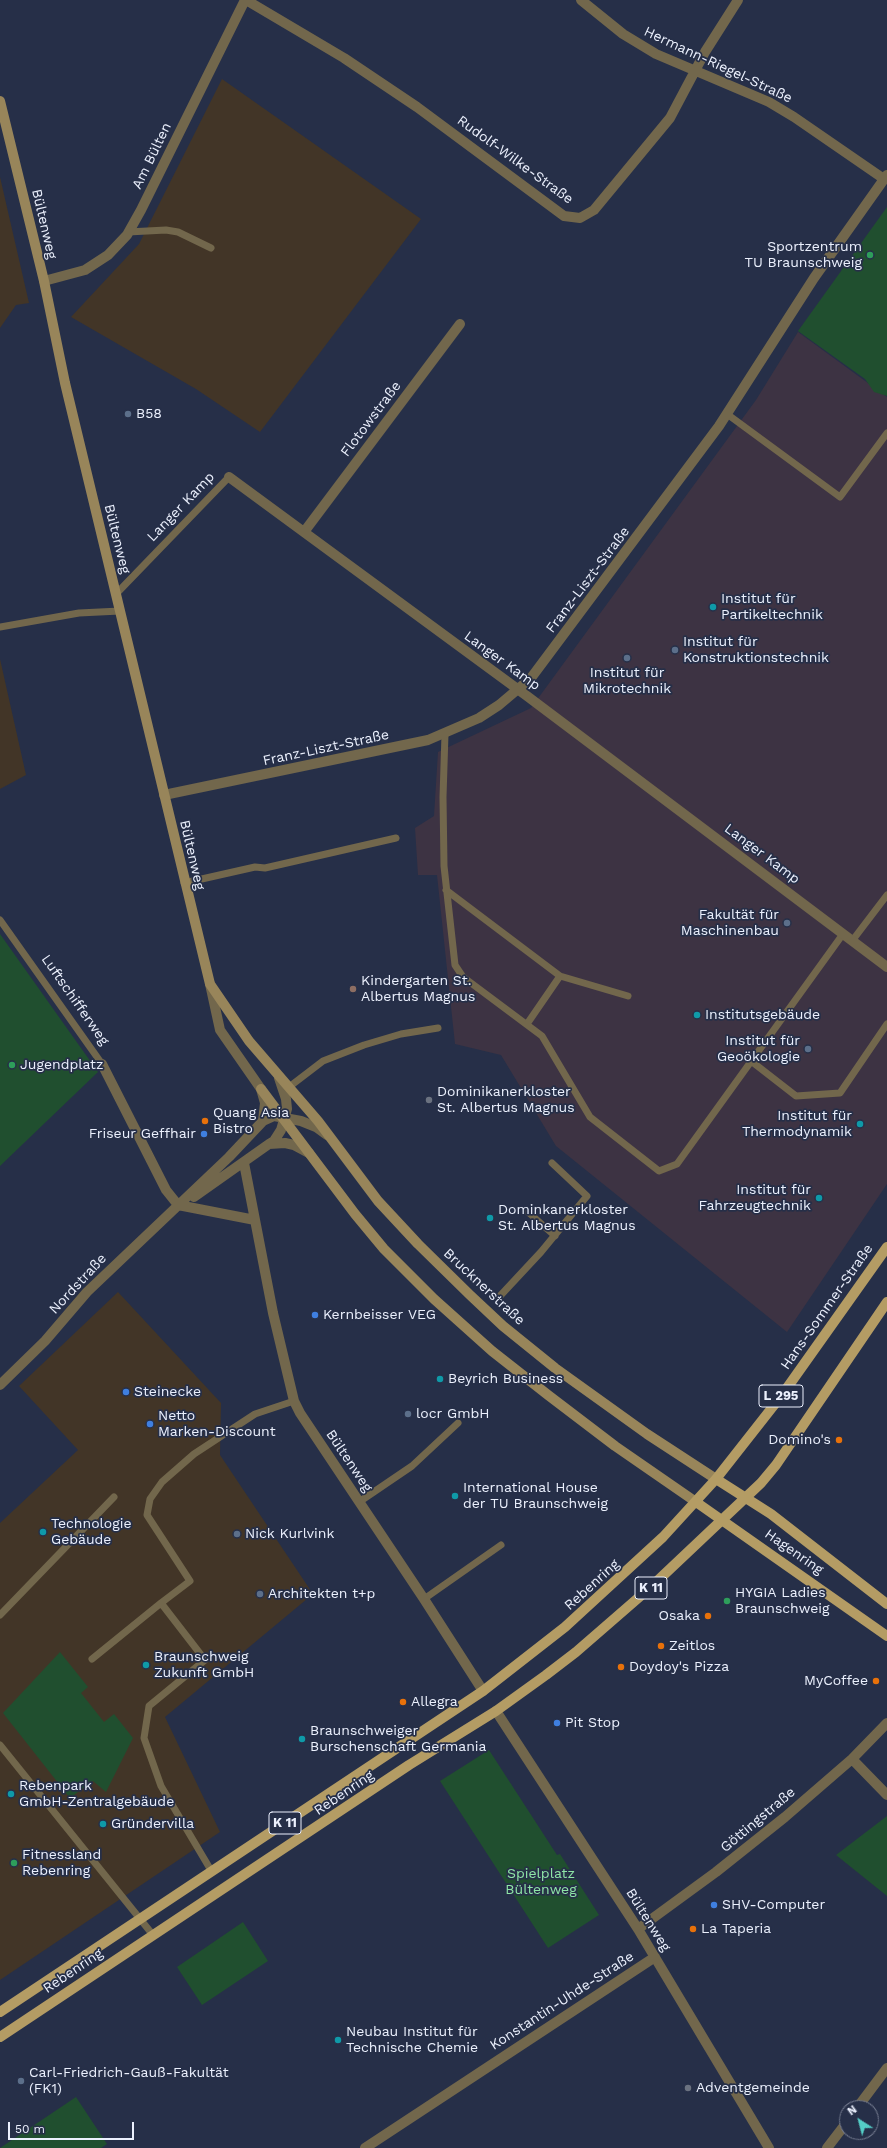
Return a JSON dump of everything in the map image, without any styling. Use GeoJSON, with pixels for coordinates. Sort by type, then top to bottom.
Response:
{"type":"FeatureCollection","features":[{"type":"Feature","properties":{"kind":"main road","name":"Bültenweg"},"geometry":{"type":"LineString","coordinates":[[0,101],[44,281],[65,383],[184,883],[210,984],[249,1041],[274,1070]]}},
{"type":"Feature","properties":{"kind":"main road","name":"Brucknerstraße"},"geometry":{"type":"LineString","coordinates":[[274,1070],[333,1140],[378,1201],[418,1244],[503,1326],[555,1368],[647,1434],[716,1479]]}},
{"type":"Feature","properties":{"kind":"main road","name":"Bültenweg"},"geometry":{"type":"LineString","coordinates":[[261,1088],[284,1119]]}},
{"type":"Feature","properties":{"kind":"main road"},"geometry":{"type":"LineString","coordinates":[[284,1119],[340,1196],[384,1249],[451,1314],[492,1351],[548,1395],[620,1450],[696,1502]]}},
{"type":"Feature","properties":{"kind":"main road","name":"Hans-Sommer-Straße"},"geometry":{"type":"LineString","coordinates":[[716,1479],[782,1395],[887,1247]]}},
{"type":"Feature","properties":{"kind":"main road","name":"L 295"},"geometry":{"type":"LineString","coordinates":[[724,1520],[747,1498],[776,1465],[887,1302]]}},
{"type":"Feature","properties":{"kind":"main road","name":"Hagenring"},"geometry":{"type":"LineString","coordinates":[[716,1479],[771,1514],[887,1604]]}},
{"type":"Feature","properties":{"kind":"main road","name":"K 11"},"geometry":{"type":"LineString","coordinates":[[696,1502],[716,1479]]}},
{"type":"Feature","properties":{"kind":"main road","name":"Hagenring"},"geometry":{"type":"LineString","coordinates":[[696,1502],[724,1520],[887,1636]]}},
{"type":"Feature","properties":{"kind":"main road","name":"Rebenring"},"geometry":{"type":"LineString","coordinates":[[0,2012],[483,1691],[565,1627],[663,1537],[696,1502]]}},
{"type":"Feature","properties":{"kind":"main road","name":"Rebenring"},"geometry":{"type":"LineString","coordinates":[[0,2037],[409,1765],[496,1711],[546,1675],[598,1633],[724,1520]]}},
{"type":"Feature","properties":{"kind":"street","name":"Rudolf-Wilke-Straße"},"geometry":{"type":"LineString","coordinates":[[246,0],[344,58],[417,107],[564,216],[580,218],[594,210],[670,118],[705,52],[738,0]]}},
{"type":"Feature","properties":{"kind":"street","name":"Am Bülten"},"geometry":{"type":"LineString","coordinates":[[44,281],[86,270],[108,255],[128,232],[141,210],[246,0]]}},
{"type":"Feature","properties":{"kind":"street","name":"Hermann-Riegel-Straße"},"geometry":{"type":"LineString","coordinates":[[581,0],[623,34],[656,54],[769,102],[885,177]]}},
{"type":"Feature","properties":{"kind":"street","name":"Franz-Liszt-Straße"},"geometry":{"type":"LineString","coordinates":[[164,795],[410,745],[445,734],[479,718],[518,690],[531,678],[727,414],[814,278],[885,177]]}},
{"type":"Feature","properties":{"kind":"street","name":"Flotowstraße"},"geometry":{"type":"LineString","coordinates":[[304,532],[460,324]]}},
{"type":"Feature","properties":{"kind":"street","name":"Langer Kamp"},"geometry":{"type":"LineString","coordinates":[[229,477],[518,690],[887,967]]}},
{"type":"Feature","properties":{"kind":"street","name":"Bültenweg"},"geometry":{"type":"LineString","coordinates":[[210,984],[220,1030],[261,1088],[266,1113],[263,1121]]}},
{"type":"Feature","properties":{"kind":"street","name":"Luftschifferweg"},"geometry":{"type":"LineString","coordinates":[[102,1064],[166,1190],[178,1205]]}},
{"type":"Feature","properties":{"kind":"street","name":"Bültenweg"},"geometry":{"type":"LineString","coordinates":[[269,1144],[278,1135],[284,1119],[286,1099],[283,1084],[274,1070]]}},
{"type":"Feature","properties":{"kind":"street"},"geometry":{"type":"LineString","coordinates":[[263,1121],[274,1116],[284,1119],[300,1120],[316,1127],[333,1140]]}},
{"type":"Feature","properties":{"kind":"street","name":"Nordstraße"},"geometry":{"type":"LineString","coordinates":[[1,1382],[45,1341],[86,1292],[178,1205],[263,1121]]}},
{"type":"Feature","properties":{"kind":"street"},"geometry":{"type":"LineString","coordinates":[[269,1144],[285,1143],[294,1145],[309,1153]]}},
{"type":"Feature","properties":{"kind":"street","name":"Nordstraße"},"geometry":{"type":"LineString","coordinates":[[178,1205],[244,1163],[269,1144]]}},
{"type":"Feature","properties":{"kind":"street","name":"Bültenweg"},"geometry":{"type":"LineString","coordinates":[[244,1163],[273,1313],[294,1401],[300,1413],[424,1599],[483,1691]]}},
{"type":"Feature","properties":{"kind":"street"},"geometry":{"type":"LineString","coordinates":[[178,1205],[255,1220]]}},
{"type":"Feature","properties":{"kind":"street","name":"Bültenweg"},"geometry":{"type":"LineString","coordinates":[[496,1711],[638,1929],[769,2148]]}},
{"type":"Feature","properties":{"kind":"street","name":"Göttingstraße"},"geometry":{"type":"LineString","coordinates":[[638,1929],[716,1872],[785,1817],[852,1759],[887,1723]]}},
{"type":"Feature","properties":{"kind":"street"},"geometry":{"type":"LineString","coordinates":[[852,1759],[887,1794]]}},
{"type":"Feature","properties":{"kind":"street","name":"Konstantin-Uhde-Straße"},"geometry":{"type":"LineString","coordinates":[[365,2148],[655,1957]]}},
{"type":"Feature","properties":{"kind":"street"},"geometry":{"type":"LineString","coordinates":[[863,2100],[887,2068]]}},
{"type":"Feature","properties":{"kind":"street"},"geometry":{"type":"LineString","coordinates":[[827,2148],[839,2132]]}},
{"type":"Feature","properties":{"kind":"lane"},"geometry":{"type":"LineString","coordinates":[[128,232],[166,230],[178,232],[210,248]]}},
{"type":"Feature","properties":{"kind":"lane"},"geometry":{"type":"LineString","coordinates":[[727,414],[840,497],[887,433]]}},
{"type":"Feature","properties":{"kind":"lane","name":"Langer Kamp"},"geometry":{"type":"LineString","coordinates":[[116,594],[229,477]]}},
{"type":"Feature","properties":{"kind":"lane"},"geometry":{"type":"LineString","coordinates":[[0,628],[79,613],[120,612]]}},
{"type":"Feature","properties":{"kind":"lane"},"geometry":{"type":"LineString","coordinates":[[445,734],[443,797],[446,890],[455,965],[463,977],[542,1036],[590,1117],[658,1171],[677,1164],[843,934]]}},
{"type":"Feature","properties":{"kind":"lane"},"geometry":{"type":"LineString","coordinates":[[184,883],[254,867],[265,868],[396,838]]}},
{"type":"Feature","properties":{"kind":"lane"},"geometry":{"type":"LineString","coordinates":[[446,890],[560,976],[628,996]]}},
{"type":"Feature","properties":{"kind":"lane"},"geometry":{"type":"LineString","coordinates":[[852,941],[887,895]]}},
{"type":"Feature","properties":{"kind":"lane","name":"Luftschifferweg"},"geometry":{"type":"LineString","coordinates":[[0,920],[49,986],[102,1064]]}},
{"type":"Feature","properties":{"kind":"lane"},"geometry":{"type":"LineString","coordinates":[[527,1024],[560,976]]}},
{"type":"Feature","properties":{"kind":"lane"},"geometry":{"type":"LineString","coordinates":[[751,1061],[796,1096],[840,1093],[887,1024]]}},
{"type":"Feature","properties":{"kind":"lane"},"geometry":{"type":"LineString","coordinates":[[289,1088],[316,1066],[330,1058],[364,1045],[402,1034],[438,1028]]}},
{"type":"Feature","properties":{"kind":"lane"},"geometry":{"type":"LineString","coordinates":[[500,1296],[555,1236],[587,1196],[552,1163]]}},
{"type":"Feature","properties":{"kind":"lane"},"geometry":{"type":"LineString","coordinates":[[528,1212],[555,1236]]}},
{"type":"Feature","properties":{"kind":"lane"},"geometry":{"type":"LineString","coordinates":[[92,1659],[190,1581],[147,1515],[150,1499],[162,1482],[199,1450],[255,1414],[294,1401]]}},
{"type":"Feature","properties":{"kind":"lane"},"geometry":{"type":"LineString","coordinates":[[359,1502],[412,1466],[458,1423]]}},
{"type":"Feature","properties":{"kind":"lane"},"geometry":{"type":"LineString","coordinates":[[0,1615],[114,1497]]}},
{"type":"Feature","properties":{"kind":"lane"},"geometry":{"type":"LineString","coordinates":[[424,1599],[501,1545]]}},
{"type":"Feature","properties":{"kind":"lane"},"geometry":{"type":"LineString","coordinates":[[161,1603],[205,1660],[149,1706],[144,1738],[161,1786],[212,1872]]}},
{"type":"Feature","properties":{"kind":"lane"},"geometry":{"type":"LineString","coordinates":[[0,1745],[153,1935]]}},
{"type":"Feature","properties":{"kind":"shaded area"},"geometry":{"type":"Polygon","coordinates":[[[222,79],[421,219],[260,432],[196,389],[71,317],[139,244],[222,79]]]}},
{"type":"Feature","properties":{"kind":"shaded area"},"geometry":{"type":"Polygon","coordinates":[[[0,177],[29,303],[16,305],[0,328],[0,177]]]}},
{"type":"Feature","properties":{"kind":"shaded area"},"geometry":{"type":"Polygon","coordinates":[[[798,332],[887,397],[887,1184],[787,1332],[556,1146],[501,1055],[455,1044],[437,875],[418,875],[415,828],[434,816],[438,752],[531,708],[756,400],[798,332]]]}},
{"type":"Feature","properties":{"kind":"shaded area"},"geometry":{"type":"Polygon","coordinates":[[[0,659],[26,775],[0,789],[0,659]]]}},
{"type":"Feature","properties":{"kind":"shaded area"},"geometry":{"type":"Polygon","coordinates":[[[118,1292],[221,1403],[220,1455],[313,1594],[165,1717],[220,1832],[0,1980],[0,1523],[78,1450],[19,1386],[118,1292]]]}},
{"type":"Feature","properties":{"kind":"green space","name":"Sportzentrum TU Braunschweig"},"geometry":{"type":"Polygon","coordinates":[[[887,207],[887,396],[874,392],[865,379],[798,331],[887,207]]]}},
{"type":"Feature","properties":{"kind":"green space"},"geometry":{"type":"Polygon","coordinates":[[[0,934],[98,1072],[0,1166],[0,934]]]}},
{"type":"Feature","properties":{"kind":"green space"},"geometry":{"type":"Polygon","coordinates":[[[60,1652],[88,1687],[81,1693],[104,1722],[114,1714],[133,1738],[106,1792],[93,1781],[70,1798],[3,1713],[60,1652]]]}},
{"type":"Feature","properties":{"kind":"green space","name":"Spielplatz Bültenweg"},"geometry":{"type":"Polygon","coordinates":[[[489,1750],[557,1855],[560,1854],[599,1915],[548,1948],[440,1781],[489,1750]]]}},
{"type":"Feature","properties":{"kind":"green space"},"geometry":{"type":"Polygon","coordinates":[[[887,1816],[887,1896],[836,1855],[887,1816]]]}},
{"type":"Feature","properties":{"kind":"green space"},"geometry":{"type":"Polygon","coordinates":[[[243,1922],[268,1961],[202,2005],[177,1967],[243,1922]]]}},
{"type":"Feature","properties":{"kind":"green space"},"geometry":{"type":"Polygon","coordinates":[[[76,2097],[107,2144],[101,2148],[0,2148],[76,2097]]]}},
{"type":"Feature","properties":{"kind":"place","name":"Sportzentrum TU Braunschweig"},"geometry":{"type":"Point","coordinates":[870,255]}},
{"type":"Feature","properties":{"kind":"place","name":"B58"},"geometry":{"type":"Point","coordinates":[128,414]}},
{"type":"Feature","properties":{"kind":"place","name":"Institut für Partikeltechnik"},"geometry":{"type":"Point","coordinates":[713,607]}},
{"type":"Feature","properties":{"kind":"place","name":"Institut für Konstruktionstechnik"},"geometry":{"type":"Point","coordinates":[675,650]}},
{"type":"Feature","properties":{"kind":"place","name":"Institut für Mikrotechnik"},"geometry":{"type":"Point","coordinates":[627,658]}},
{"type":"Feature","properties":{"kind":"place","name":"Fakultät für Maschinenbau"},"geometry":{"type":"Point","coordinates":[787,923]}},
{"type":"Feature","properties":{"kind":"place","name":"Kindergarten St. Albertus Magnus"},"geometry":{"type":"Point","coordinates":[353,989]}},
{"type":"Feature","properties":{"kind":"place","name":"Institutsgebäude"},"geometry":{"type":"Point","coordinates":[697,1015]}},
{"type":"Feature","properties":{"kind":"place","name":"Institut für Geoökologie"},"geometry":{"type":"Point","coordinates":[808,1049]}},
{"type":"Feature","properties":{"kind":"place","name":"Jugendplatz"},"geometry":{"type":"Point","coordinates":[12,1065]}},
{"type":"Feature","properties":{"kind":"place","name":"Dominikanerkloster St. Albertus Magnus"},"geometry":{"type":"Point","coordinates":[429,1100]}},
{"type":"Feature","properties":{"kind":"place","name":"Quang Asia Bistro"},"geometry":{"type":"Point","coordinates":[205,1121]}},
{"type":"Feature","properties":{"kind":"place","name":"Institut für Thermodynamik"},"geometry":{"type":"Point","coordinates":[860,1124]}},
{"type":"Feature","properties":{"kind":"place","name":"Friseur Geffhair"},"geometry":{"type":"Point","coordinates":[204,1134]}},
{"type":"Feature","properties":{"kind":"place","name":"Institut für Fahrzeugtechnik"},"geometry":{"type":"Point","coordinates":[819,1198]}},
{"type":"Feature","properties":{"kind":"place","name":"Dominkanerkloster St. Albertus Magnus"},"geometry":{"type":"Point","coordinates":[490,1218]}},
{"type":"Feature","properties":{"kind":"place","name":"Kernbeisser VEG"},"geometry":{"type":"Point","coordinates":[315,1315]}},
{"type":"Feature","properties":{"kind":"place","name":"Beyrich Business"},"geometry":{"type":"Point","coordinates":[440,1379]}},
{"type":"Feature","properties":{"kind":"place","name":"Steinecke"},"geometry":{"type":"Point","coordinates":[126,1392]}},
{"type":"Feature","properties":{"kind":"place","name":"locr GmbH"},"geometry":{"type":"Point","coordinates":[408,1414]}},
{"type":"Feature","properties":{"kind":"place","name":"Netto Marken-Discount"},"geometry":{"type":"Point","coordinates":[150,1424]}},
{"type":"Feature","properties":{"kind":"place","name":"Domino's"},"geometry":{"type":"Point","coordinates":[839,1440]}},
{"type":"Feature","properties":{"kind":"place","name":"International House der TU Braunschweig"},"geometry":{"type":"Point","coordinates":[455,1496]}},
{"type":"Feature","properties":{"kind":"place","name":"Technologie Gebäude"},"geometry":{"type":"Point","coordinates":[43,1532]}},
{"type":"Feature","properties":{"kind":"place","name":"Nick Kurlvink"},"geometry":{"type":"Point","coordinates":[237,1534]}},
{"type":"Feature","properties":{"kind":"place","name":"Architekten t+p"},"geometry":{"type":"Point","coordinates":[260,1594]}},
{"type":"Feature","properties":{"kind":"place","name":"HYGIA Ladies Braunschweig"},"geometry":{"type":"Point","coordinates":[727,1601]}},
{"type":"Feature","properties":{"kind":"place","name":"Osaka"},"geometry":{"type":"Point","coordinates":[708,1616]}},
{"type":"Feature","properties":{"kind":"place","name":"Zeitlos"},"geometry":{"type":"Point","coordinates":[661,1646]}},
{"type":"Feature","properties":{"kind":"place","name":"Braunschweig Zukunft GmbH"},"geometry":{"type":"Point","coordinates":[146,1665]}},
{"type":"Feature","properties":{"kind":"place","name":"Doydoy's Pizza"},"geometry":{"type":"Point","coordinates":[621,1667]}},
{"type":"Feature","properties":{"kind":"place","name":"MyCoffee"},"geometry":{"type":"Point","coordinates":[876,1681]}},
{"type":"Feature","properties":{"kind":"place","name":"Allegra"},"geometry":{"type":"Point","coordinates":[403,1702]}},
{"type":"Feature","properties":{"kind":"place","name":"Pit Stop"},"geometry":{"type":"Point","coordinates":[557,1723]}},
{"type":"Feature","properties":{"kind":"place","name":"Braunschweiger Burschenschaft Germania"},"geometry":{"type":"Point","coordinates":[302,1739]}},
{"type":"Feature","properties":{"kind":"place","name":"Rebenpark GmbH-Zentralgebäude"},"geometry":{"type":"Point","coordinates":[11,1794]}},
{"type":"Feature","properties":{"kind":"place","name":"Gründervilla"},"geometry":{"type":"Point","coordinates":[103,1824]}},
{"type":"Feature","properties":{"kind":"place","name":"Fitnessland Rebenring"},"geometry":{"type":"Point","coordinates":[14,1863]}},
{"type":"Feature","properties":{"kind":"place","name":"SHV-Computer"},"geometry":{"type":"Point","coordinates":[714,1905]}},
{"type":"Feature","properties":{"kind":"place","name":"La Taperia"},"geometry":{"type":"Point","coordinates":[693,1929]}},
{"type":"Feature","properties":{"kind":"place","name":"Neubau Institut für Technische Chemie"},"geometry":{"type":"Point","coordinates":[338,2040]}},
{"type":"Feature","properties":{"kind":"place","name":"Carl-Friedrich-Gauß-Fakultät (FK1)"},"geometry":{"type":"Point","coordinates":[21,2081]}},
{"type":"Feature","properties":{"kind":"place","name":"Adventgemeinde"},"geometry":{"type":"Point","coordinates":[688,2088]}}]}
